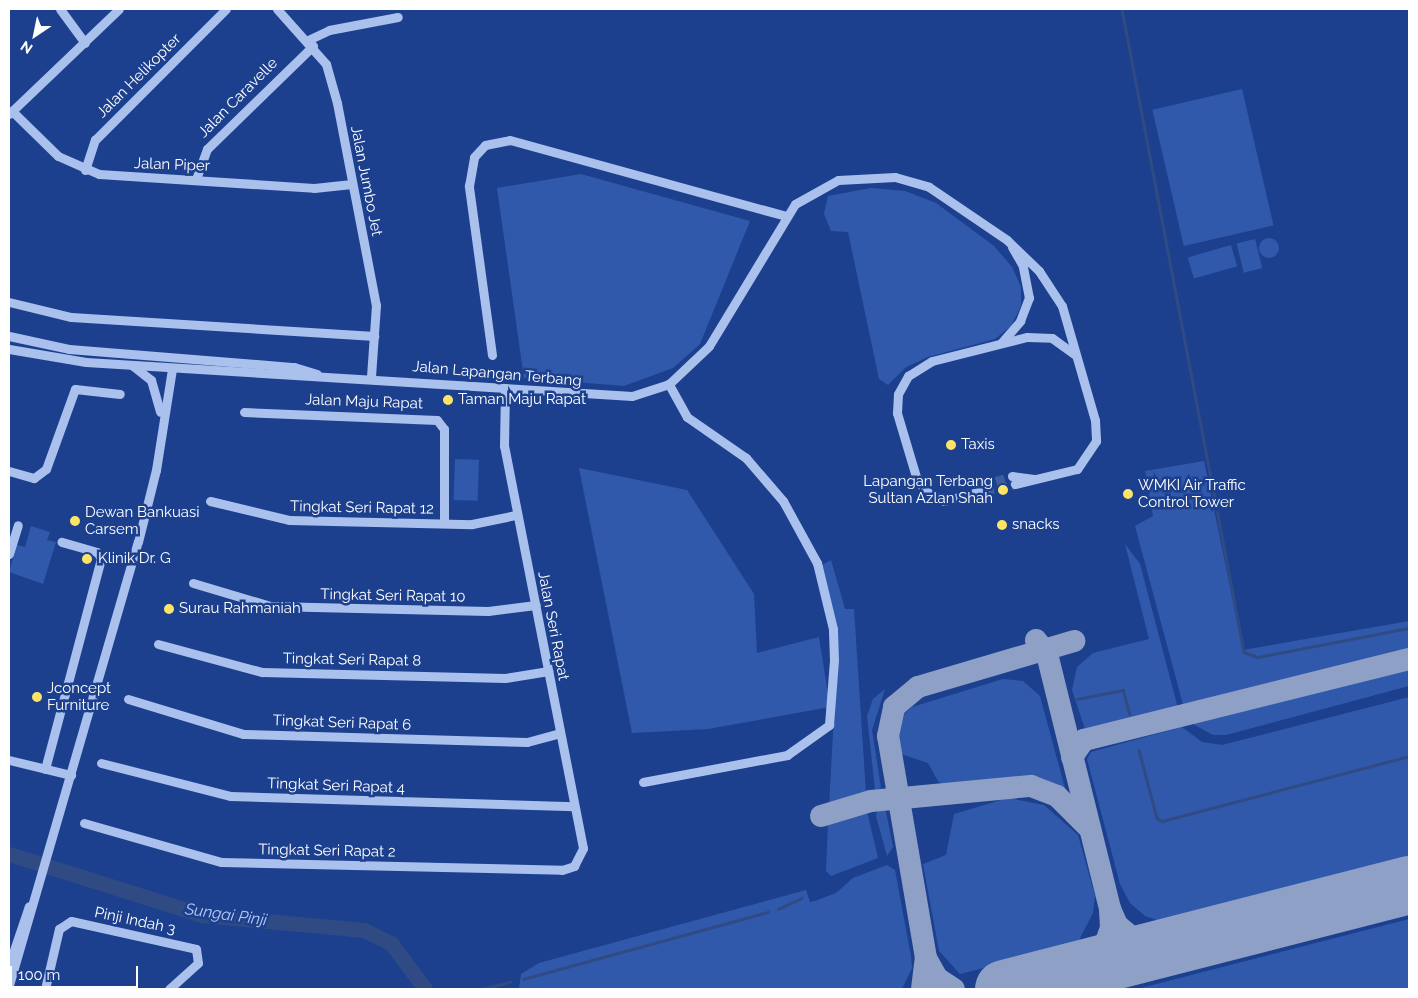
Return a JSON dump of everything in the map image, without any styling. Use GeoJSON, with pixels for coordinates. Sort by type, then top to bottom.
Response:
{"type":"FeatureCollection","features":[{"type":"Feature","properties":{"kind":"street"},"geometry":{"type":"LineString","coordinates":[[60,9],[85,43]]}},
{"type":"Feature","properties":{"kind":"street"},"geometry":{"type":"LineString","coordinates":[[10,113],[119,9]]}},
{"type":"Feature","properties":{"kind":"street","name":"Jalan Helikopter"},"geometry":{"type":"LineString","coordinates":[[85,170],[95,140],[226,9]]}},
{"type":"Feature","properties":{"kind":"street","name":"Jalan Jumbo Jet"},"geometry":{"type":"LineString","coordinates":[[277,9],[310,43],[329,75],[376,306],[371,377]]}},
{"type":"Feature","properties":{"kind":"street","name":"Jalan Caravelle"},"geometry":{"type":"LineString","coordinates":[[196,179],[207,149],[310,43],[329,30],[398,17]]}},
{"type":"Feature","properties":{"kind":"street","name":"Jalan Piper"},"geometry":{"type":"LineString","coordinates":[[10,113],[46,147],[85,170],[115,176],[196,179],[314,188],[352,184]]}},
{"type":"Feature","properties":{"kind":"street"},"geometry":{"type":"LineString","coordinates":[[492,355],[469,186],[474,157],[485,145],[510,140],[786,216]]}},
{"type":"Feature","properties":{"kind":"street"},"geometry":{"type":"LineString","coordinates":[[642,782],[787,755],[829,725],[833,629],[817,564],[766,477],[687,417],[669,384],[710,346],[786,216],[795,204],[838,180],[895,177],[930,187],[1007,240],[1039,271],[1062,306],[1095,420],[1096,442],[1077,469],[1037,480],[1013,480]]}},
{"type":"Feature","properties":{"kind":"street"},"geometry":{"type":"LineString","coordinates":[[1002,342],[1020,321],[1029,298],[1023,266],[1007,240]]}},
{"type":"Feature","properties":{"kind":"street"},"geometry":{"type":"LineString","coordinates":[[9,302],[71,317],[374,336]]}},
{"type":"Feature","properties":{"kind":"street","name":"Jalan Lapangan Terbang"},"geometry":{"type":"LineString","coordinates":[[9,336],[101,352],[259,364],[322,375]]}},
{"type":"Feature","properties":{"kind":"street"},"geometry":{"type":"LineString","coordinates":[[981,490],[944,501],[921,485],[897,413],[898,394],[920,366],[1002,342],[1045,337],[1075,354]]}},
{"type":"Feature","properties":{"kind":"street","name":"Jalan Lapangan Terbang"},"geometry":{"type":"LineString","coordinates":[[9,349],[132,366],[169,367],[203,371],[371,377],[505,389],[616,396],[669,384]]}},
{"type":"Feature","properties":{"kind":"street"},"geometry":{"type":"LineString","coordinates":[[101,352],[169,367],[259,364]]}},
{"type":"Feature","properties":{"kind":"street"},"geometry":{"type":"LineString","coordinates":[[132,366],[151,380],[160,412]]}},
{"type":"Feature","properties":{"kind":"street"},"geometry":{"type":"LineString","coordinates":[[9,985],[138,542],[156,470],[168,395],[169,367]]}},
{"type":"Feature","properties":{"kind":"street"},"geometry":{"type":"LineString","coordinates":[[69,775],[152,468],[169,367]]}},
{"type":"Feature","properties":{"kind":"street"},"geometry":{"type":"LineString","coordinates":[[168,395],[177,376],[203,371]]}},
{"type":"Feature","properties":{"kind":"street"},"geometry":{"type":"LineString","coordinates":[[9,471],[34,478],[46,470],[75,389],[120,394]]}},
{"type":"Feature","properties":{"kind":"street","name":"Jalan Seri Rapat"},"geometry":{"type":"LineString","coordinates":[[505,389],[504,446],[516,515],[536,605],[583,848],[574,866]]}},
{"type":"Feature","properties":{"kind":"street","name":"Jalan Maju Rapat"},"geometry":{"type":"LineString","coordinates":[[244,412],[437,420],[444,429],[444,523]]}},
{"type":"Feature","properties":{"kind":"street","name":"Tingkat Seri Rapat 12"},"geometry":{"type":"LineString","coordinates":[[210,501],[280,520],[472,524],[516,515]]}},
{"type":"Feature","properties":{"kind":"street"},"geometry":{"type":"LineString","coordinates":[[9,554],[18,525]]}},
{"type":"Feature","properties":{"kind":"street"},"geometry":{"type":"LineString","coordinates":[[45,769],[101,558],[97,552],[61,542]]}},
{"type":"Feature","properties":{"kind":"street","name":"Tingkat Seri Rapat 10"},"geometry":{"type":"LineString","coordinates":[[193,583],[270,606],[488,611],[536,605]]}},
{"type":"Feature","properties":{"kind":"street","name":"Tingkat Seri Rapat 8"},"geometry":{"type":"LineString","coordinates":[[158,644],[262,672],[505,678],[548,671]]}},
{"type":"Feature","properties":{"kind":"street","name":"Tingkat Seri Rapat 6"},"geometry":{"type":"LineString","coordinates":[[128,699],[244,734],[527,742],[560,733]]}},
{"type":"Feature","properties":{"kind":"street"},"geometry":{"type":"LineString","coordinates":[[9,760],[69,775]]}},
{"type":"Feature","properties":{"kind":"street","name":"Tingkat Seri Rapat 4"},"geometry":{"type":"LineString","coordinates":[[102,763],[230,796],[574,806]]}},
{"type":"Feature","properties":{"kind":"street","name":"Tingkat Seri Rapat 2"},"geometry":{"type":"LineString","coordinates":[[84,823],[221,862],[562,870],[574,866]]}},
{"type":"Feature","properties":{"kind":"street","name":"Pinji Indah 3"},"geometry":{"type":"LineString","coordinates":[[45,989],[64,924],[71,921],[199,952],[198,963],[169,989]]}},
{"type":"Feature","properties":{"kind":"street"},"geometry":{"type":"LineString","coordinates":[[9,935],[22,940]]}},
{"type":"Feature","properties":{"kind":"street"},"geometry":{"type":"LineString","coordinates":[[9,965],[22,940]]}},
{"type":"Feature","properties":{"kind":"shaded area"},"geometry":{"type":"Polygon","coordinates":[[[1242,89],[1273,225],[1184,246],[1152,110],[1242,89]]]}},
{"type":"Feature","properties":{"kind":"shaded area"},"geometry":{"type":"Polygon","coordinates":[[[581,174],[750,221],[700,344],[673,368],[624,386],[524,378],[497,188],[581,174]]]}},
{"type":"Feature","properties":{"kind":"shaded area"},"geometry":{"type":"Polygon","coordinates":[[[871,188],[905,191],[936,203],[994,246],[1012,267],[1021,287],[1021,306],[1011,326],[995,339],[928,357],[906,367],[888,385],[879,379],[848,232],[831,231],[824,214],[828,196],[871,188]]]}},
{"type":"Feature","properties":{"kind":"shaded area"},"geometry":{"type":"Polygon","coordinates":[[[1269,238],[1276,241],[1279,248],[1276,255],[1269,258],[1262,255],[1259,248],[1262,241],[1269,238]]]}},
{"type":"Feature","properties":{"kind":"shaded area"},"geometry":{"type":"Polygon","coordinates":[[[1255,239],[1262,268],[1244,273],[1237,244],[1255,239]]]}},
{"type":"Feature","properties":{"kind":"shaded area"},"geometry":{"type":"Polygon","coordinates":[[[1231,245],[1237,266],[1194,279],[1188,257],[1231,245]]]}},
{"type":"Feature","properties":{"kind":"shaded area"},"geometry":{"type":"Polygon","coordinates":[[[455,459],[479,460],[478,501],[454,500],[455,459]]]}},
{"type":"Feature","properties":{"kind":"shaded area"},"geometry":{"type":"Polygon","coordinates":[[[1204,461],[1243,650],[1409,621],[1409,655],[1185,712],[1135,526],[1153,516],[1145,471],[1204,461]]]}},
{"type":"Feature","properties":{"kind":"shaded area"},"geometry":{"type":"Polygon","coordinates":[[[579,468],[687,490],[754,594],[757,653],[819,637],[830,707],[708,729],[632,733],[579,468]]]}},
{"type":"Feature","properties":{"kind":"shaded area"},"geometry":{"type":"Polygon","coordinates":[[[31,526],[50,532],[47,540],[56,542],[43,584],[9,572],[17,545],[25,547],[31,526]]]}},
{"type":"Feature","properties":{"kind":"shaded area"},"geometry":{"type":"Polygon","coordinates":[[[1125,544],[1140,564],[1179,712],[1086,732],[1072,690],[1077,667],[1093,653],[1149,639],[1125,544]]]}},
{"type":"Feature","properties":{"kind":"shaded area"},"geometry":{"type":"Polygon","coordinates":[[[831,560],[845,609],[854,609],[866,793],[829,807],[837,659],[822,565],[831,560]]]}},
{"type":"Feature","properties":{"kind":"shaded area"},"geometry":{"type":"Polygon","coordinates":[[[1409,667],[1409,686],[1226,735],[1213,735],[1191,723],[1409,667]]]}},
{"type":"Feature","properties":{"kind":"shaded area"},"geometry":{"type":"Polygon","coordinates":[[[1003,679],[1023,681],[1040,696],[1066,792],[1019,776],[951,791],[938,781],[928,763],[901,754],[897,736],[903,715],[912,707],[1003,679]]]}},
{"type":"Feature","properties":{"kind":"shaded area"},"geometry":{"type":"Polygon","coordinates":[[[885,689],[872,730],[881,788],[875,790],[867,716],[873,699],[885,689]]]}},
{"type":"Feature","properties":{"kind":"shaded area"},"geometry":{"type":"Polygon","coordinates":[[[1409,697],[1409,858],[1163,922],[1145,916],[1130,903],[1120,884],[1087,759],[1091,752],[1182,727],[1202,742],[1222,745],[1409,697]]]}},
{"type":"Feature","properties":{"kind":"shaded area"},"geometry":{"type":"Polygon","coordinates":[[[1008,798],[1044,805],[1078,835],[1095,896],[1093,913],[1077,944],[960,974],[939,951],[923,864],[946,855],[954,814],[1008,798]]]}},
{"type":"Feature","properties":{"kind":"shaded area"},"geometry":{"type":"Polygon","coordinates":[[[884,802],[893,847],[887,856],[876,816],[878,805],[884,802]]]}},
{"type":"Feature","properties":{"kind":"shaded area"},"geometry":{"type":"Polygon","coordinates":[[[866,807],[878,858],[831,876],[826,871],[828,823],[866,807]]]}},
{"type":"Feature","properties":{"kind":"shaded area"},"geometry":{"type":"Polygon","coordinates":[[[887,865],[895,870],[911,956],[912,968],[902,989],[519,989],[521,974],[539,963],[806,890],[810,902],[815,901],[836,893],[853,878],[887,865]]]}},
{"type":"Feature","properties":{"kind":"shaded area"},"geometry":{"type":"Polygon","coordinates":[[[1409,919],[1409,989],[1137,989],[1409,919]]]}},
{"type":"Feature","properties":{"kind":"waterway"},"geometry":{"type":"LineString","coordinates":[[1122,9],[1244,652],[1258,657],[1409,628]]}},
{"type":"Feature","properties":{"kind":"waterway"},"geometry":{"type":"LineString","coordinates":[[1077,699],[1123,690],[1130,714]]}},
{"type":"Feature","properties":{"kind":"waterway"},"geometry":{"type":"LineString","coordinates":[[1139,750],[1157,818],[1162,821],[1409,756]]}},
{"type":"Feature","properties":{"kind":"waterway","name":"Sungai Pinji"},"geometry":{"type":"LineString","coordinates":[[9,854],[202,915],[364,930],[391,943],[425,989]]}},
{"type":"Feature","properties":{"kind":"waterway"},"geometry":{"type":"LineString","coordinates":[[778,909],[802,898]]}},
{"type":"Feature","properties":{"kind":"waterway"},"geometry":{"type":"LineString","coordinates":[[523,979],[768,912]]}},
{"type":"Feature","properties":{"kind":"waterway"},"geometry":{"type":"LineString","coordinates":[[483,989],[510,982]]}},
{"type":"Feature","properties":{"kind":"taxiway"},"geometry":{"type":"LineString","coordinates":[[1036,640],[1047,654],[1110,909],[1111,928],[1104,947],[1078,970]]}},
{"type":"Feature","properties":{"kind":"taxiway"},"geometry":{"type":"LineString","coordinates":[[922,989],[926,958],[888,736],[894,707],[918,687],[1074,641]]}},
{"type":"Feature","properties":{"kind":"taxiway"},"geometry":{"type":"LineString","coordinates":[[1072,757],[1084,740],[1409,659]]}},
{"type":"Feature","properties":{"kind":"taxiway"},"geometry":{"type":"LineString","coordinates":[[821,816],[871,801],[1031,786],[1057,796],[1087,826]]}},
{"type":"Feature","properties":{"kind":"taxiway"},"geometry":{"type":"LineString","coordinates":[[1110,909],[1117,925],[1135,940],[1185,943]]}},
{"type":"Feature","properties":{"kind":"taxiway"},"geometry":{"type":"LineString","coordinates":[[926,958],[937,978],[954,989]]}},
{"type":"Feature","properties":{"kind":"runway"},"geometry":{"type":"LineString","coordinates":[[1004,989],[1409,885]]}},
{"type":"Feature","properties":{"kind":"tunnel"},"geometry":{"type":"LineString","coordinates":[[983,485],[1012,476]]}},
{"type":"Feature","properties":{"kind":"tunnel"},"geometry":{"type":"LineString","coordinates":[[985,490],[1015,484]]}},
{"type":"Feature","properties":{"kind":"place","name":"Taman Maju Rapat"},"geometry":{"type":"Point","coordinates":[448,400]}},
{"type":"Feature","properties":{"kind":"place","name":"Taxis"},"geometry":{"type":"Point","coordinates":[951,445]}},
{"type":"Feature","properties":{"kind":"place","name":"Lapangan Terbang Sultan Azlan Shah"},"geometry":{"type":"Point","coordinates":[1003,490]}},
{"type":"Feature","properties":{"kind":"place","name":"WMKI Air Traffic Control Tower"},"geometry":{"type":"Point","coordinates":[1128,494]}},
{"type":"Feature","properties":{"kind":"place","name":"Dewan Bankuasi Carsem"},"geometry":{"type":"Point","coordinates":[75,521]}},
{"type":"Feature","properties":{"kind":"place","name":"snacks"},"geometry":{"type":"Point","coordinates":[1002,525]}},
{"type":"Feature","properties":{"kind":"place","name":"Klinik Dr. G"},"geometry":{"type":"Point","coordinates":[87,559]}},
{"type":"Feature","properties":{"kind":"place","name":"Surau Rahmaniah"},"geometry":{"type":"Point","coordinates":[169,609]}},
{"type":"Feature","properties":{"kind":"place","name":"Jconcept Furniture"},"geometry":{"type":"Point","coordinates":[37,697]}}]}
